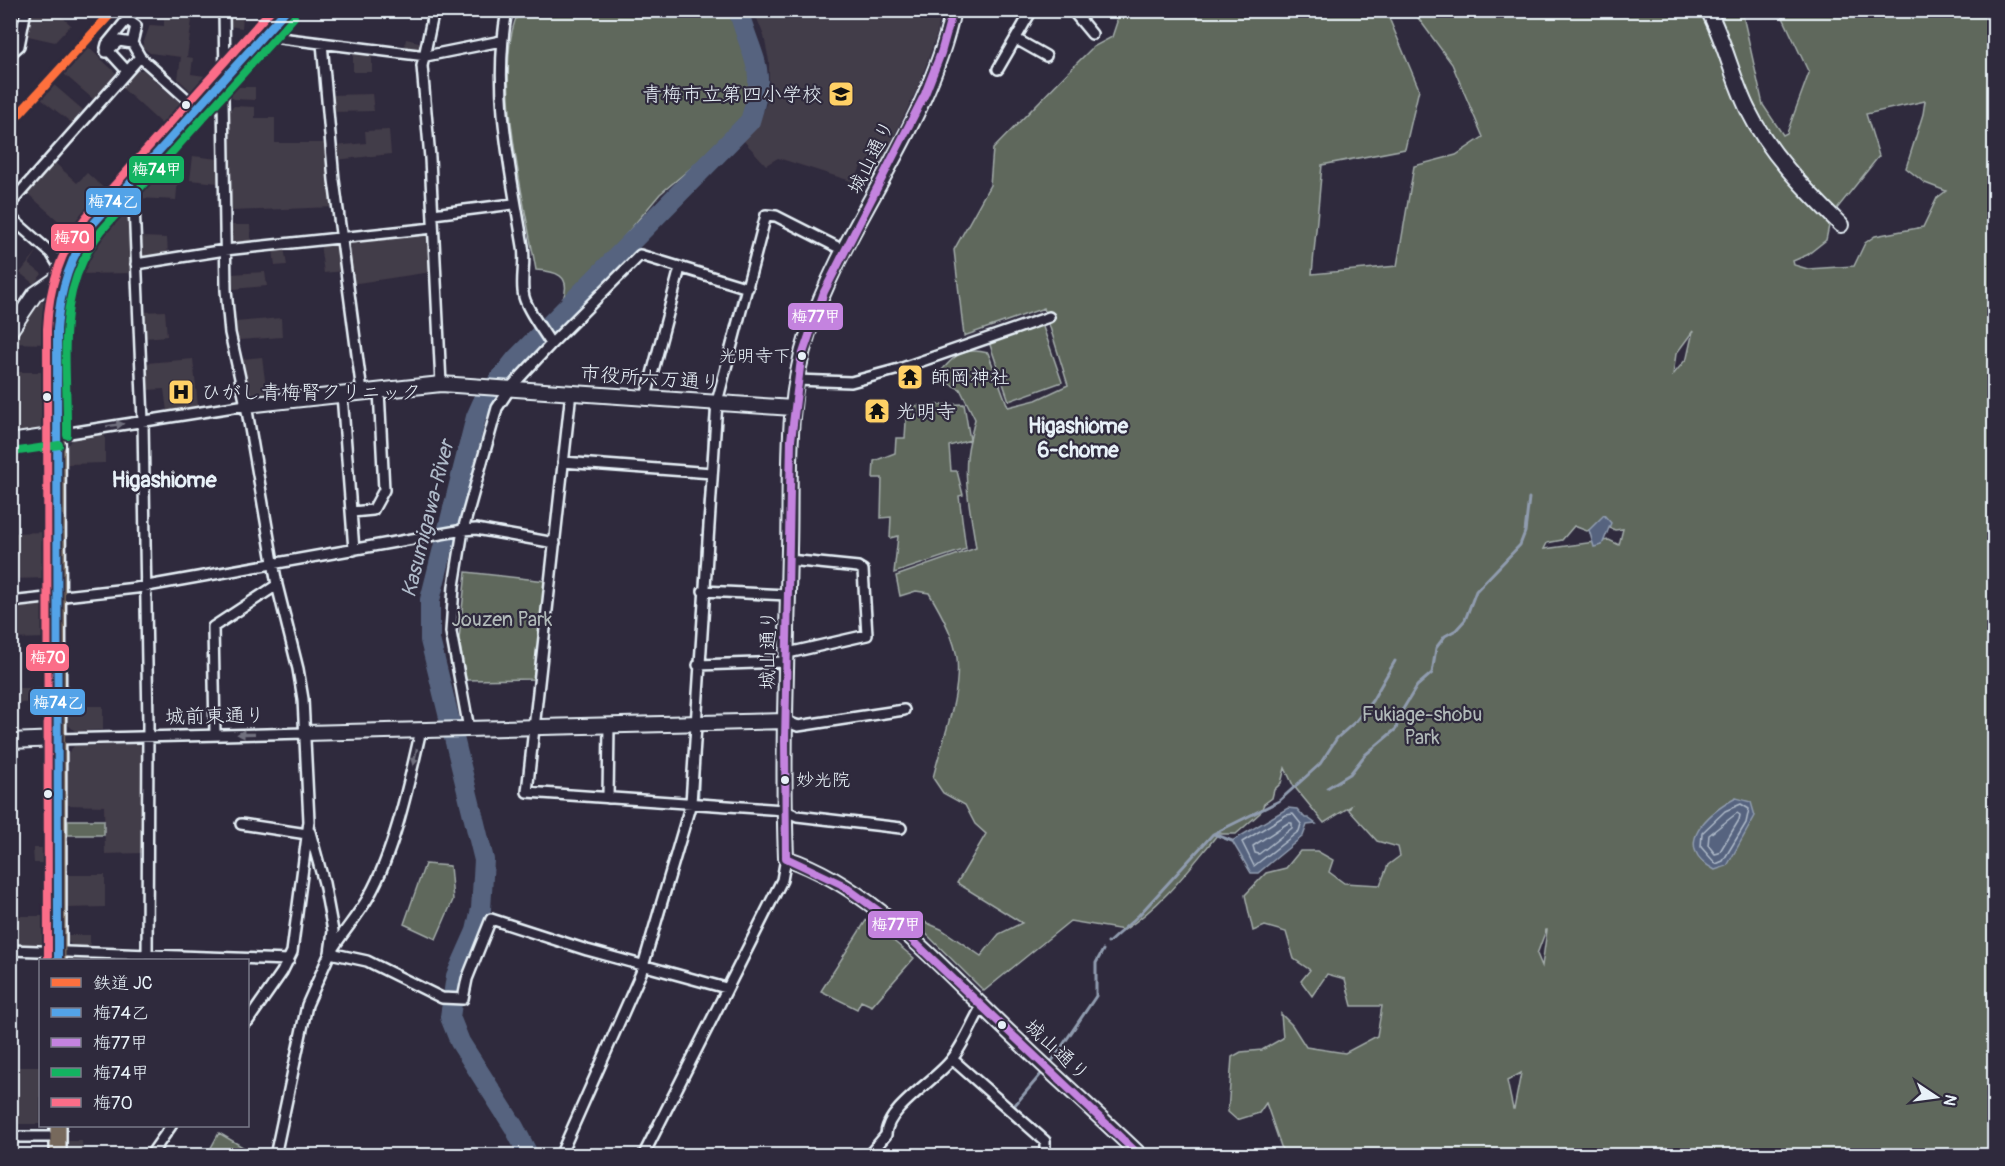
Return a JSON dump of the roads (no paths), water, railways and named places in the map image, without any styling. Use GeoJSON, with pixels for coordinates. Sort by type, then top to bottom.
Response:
{"type":"FeatureCollection","features":[{"type":"Feature","properties":{"kind":"main road"},"geometry":{"type":"LineString","coordinates":[[58,956],[58,314],[64,274],[76,247],[87,231],[286,10]]}},
{"type":"Feature","properties":{"kind":"main road"},"geometry":{"type":"LineString","coordinates":[[57,1155],[58,1131]]}},
{"type":"Feature","properties":{"kind":"street"},"geometry":{"type":"LineString","coordinates":[[10,54],[19,46],[26,10]]}},
{"type":"Feature","properties":{"kind":"street"},"geometry":{"type":"LineString","coordinates":[[224,10],[225,250],[230,333],[246,405],[277,585],[298,669],[304,733],[308,831],[297,924],[289,960],[249,1020]]}},
{"type":"Feature","properties":{"kind":"street"},"geometry":{"type":"LineString","coordinates":[[10,442],[246,405],[441,384],[434,228],[422,66],[426,56],[434,10]]}},
{"type":"Feature","properties":{"kind":"street"},"geometry":{"type":"LineString","coordinates":[[507,10],[501,41],[500,95],[513,204],[525,266],[524,297],[550,342]]}},
{"type":"Feature","properties":{"kind":"street","name":"城山通り"},"geometry":{"type":"LineString","coordinates":[[953,10],[946,41],[926,91],[816,311],[796,380],[793,408],[788,595],[784,810],[786,858],[802,863],[868,904],[916,942],[1141,1155]]}},
{"type":"Feature","properties":{"kind":"street"},"geometry":{"type":"LineString","coordinates":[[998,69],[1032,10]]}},
{"type":"Feature","properties":{"kind":"street"},"geometry":{"type":"LineString","coordinates":[[1072,10],[1092,34]]}},
{"type":"Feature","properties":{"kind":"street"},"geometry":{"type":"LineString","coordinates":[[1708,10],[1741,95],[1767,143],[1782,163],[1841,225]]}},
{"type":"Feature","properties":{"kind":"street"},"geometry":{"type":"LineString","coordinates":[[127,71],[106,52],[106,44],[125,22],[129,21],[136,26],[132,43],[140,57],[198,109]]}},
{"type":"Feature","properties":{"kind":"street"},"geometry":{"type":"LineString","coordinates":[[264,36],[426,56],[501,41]]}},
{"type":"Feature","properties":{"kind":"street"},"geometry":{"type":"LineString","coordinates":[[1016,39],[1046,56]]}},
{"type":"Feature","properties":{"kind":"street"},"geometry":{"type":"LineString","coordinates":[[106,52],[119,41],[132,43]]}},
{"type":"Feature","properties":{"kind":"street"},"geometry":{"type":"LineString","coordinates":[[322,43],[330,142],[362,392]]}},
{"type":"Feature","properties":{"kind":"street"},"geometry":{"type":"LineString","coordinates":[[10,204],[140,57]]}},
{"type":"Feature","properties":{"kind":"street"},"geometry":{"type":"LineString","coordinates":[[128,185],[134,204],[143,421],[147,957]]}},
{"type":"Feature","properties":{"kind":"street"},"geometry":{"type":"LineString","coordinates":[[433,214],[513,204]]}},
{"type":"Feature","properties":{"kind":"street"},"geometry":{"type":"LineString","coordinates":[[560,1155],[643,966],[691,803],[712,473],[713,402],[766,215],[776,216],[845,251]]}},
{"type":"Feature","properties":{"kind":"street"},"geometry":{"type":"LineString","coordinates":[[10,217],[51,253],[64,274],[35,294],[10,331]]}},
{"type":"Feature","properties":{"kind":"street"},"geometry":{"type":"LineString","coordinates":[[136,264],[225,250],[434,228]]}},
{"type":"Feature","properties":{"kind":"street"},"geometry":{"type":"LineString","coordinates":[[744,287],[640,255],[550,342],[508,387],[497,408],[461,531],[454,586],[451,632],[467,729],[786,721],[798,726],[904,710]]}},
{"type":"Feature","properties":{"kind":"street"},"geometry":{"type":"LineString","coordinates":[[646,397],[680,268]]}},
{"type":"Feature","properties":{"kind":"street"},"geometry":{"type":"LineString","coordinates":[[796,380],[851,382],[899,369],[1049,317]]}},
{"type":"Feature","properties":{"kind":"street","name":"市役所六万通り"},"geometry":{"type":"LineString","coordinates":[[441,384],[793,408]]}},
{"type":"Feature","properties":{"kind":"street"},"geometry":{"type":"LineString","coordinates":[[352,512],[373,510],[384,490],[379,390]]}},
{"type":"Feature","properties":{"kind":"street"},"geometry":{"type":"LineString","coordinates":[[571,392],[527,792],[784,810],[797,816],[901,828]]}},
{"type":"Feature","properties":{"kind":"street"},"geometry":{"type":"LineString","coordinates":[[342,394],[354,550]]}},
{"type":"Feature","properties":{"kind":"street"},"geometry":{"type":"LineString","coordinates":[[563,462],[712,473]]}},
{"type":"Feature","properties":{"kind":"street"},"geometry":{"type":"LineString","coordinates":[[10,602],[146,586],[476,529],[555,543]]}},
{"type":"Feature","properties":{"kind":"street"},"geometry":{"type":"LineString","coordinates":[[698,665],[787,658],[867,635],[863,570],[858,567],[789,560]]}},
{"type":"Feature","properties":{"kind":"street"},"geometry":{"type":"LineString","coordinates":[[215,735],[213,627],[277,585]]}},
{"type":"Feature","properties":{"kind":"street"},"geometry":{"type":"LineString","coordinates":[[703,591],[788,595]]}},
{"type":"Feature","properties":{"kind":"street"},"geometry":{"type":"LineString","coordinates":[[608,798],[609,725]]}},
{"type":"Feature","properties":{"kind":"street","name":"城前東通り"},"geometry":{"type":"LineString","coordinates":[[10,741],[467,729]]}},
{"type":"Feature","properties":{"kind":"street"},"geometry":{"type":"LineString","coordinates":[[275,1155],[307,1005],[330,953],[369,897],[378,877],[409,783],[421,730]]}},
{"type":"Feature","properties":{"kind":"street"},"geometry":{"type":"LineString","coordinates":[[241,824],[308,831]]}},
{"type":"Feature","properties":{"kind":"street"},"geometry":{"type":"LineString","coordinates":[[308,831],[331,917],[333,931],[330,953]]}},
{"type":"Feature","properties":{"kind":"street"},"geometry":{"type":"LineString","coordinates":[[643,1155],[782,880],[786,858]]}},
{"type":"Feature","properties":{"kind":"street"},"geometry":{"type":"LineString","coordinates":[[330,953],[375,964],[442,998],[464,999],[467,979],[490,919],[643,966],[726,988]]}},
{"type":"Feature","properties":{"kind":"street"},"geometry":{"type":"LineString","coordinates":[[10,950],[58,956],[242,959]]}},
{"type":"Feature","properties":{"kind":"street"},"geometry":{"type":"LineString","coordinates":[[249,959],[289,960]]}},
{"type":"Feature","properties":{"kind":"street"},"geometry":{"type":"LineString","coordinates":[[868,1155],[886,1135],[886,1128],[902,1107],[952,1059],[982,1006]]}},
{"type":"Feature","properties":{"kind":"street"},"geometry":{"type":"LineString","coordinates":[[952,1059],[1045,1141],[1045,1151],[1042,1155]]}},
{"type":"Feature","properties":{"kind":"street"},"geometry":{"type":"LineString","coordinates":[[150,1155],[170,1127]]}},
{"type":"Feature","properties":{"kind":"street"},"geometry":{"type":"LineString","coordinates":[[10,1137],[58,1131]]}},
{"type":"Feature","properties":{"kind":"water"},"geometry":{"type":"Polygon","coordinates":[[[1604,515],[1611,523],[1602,545],[1594,547],[1589,530],[1604,515]]]}},
{"type":"Feature","properties":{"kind":"water"},"geometry":{"type":"Polygon","coordinates":[[[1736,798],[1751,802],[1755,816],[1727,866],[1715,870],[1702,861],[1695,851],[1694,841],[1705,821],[1736,798]]]}},
{"type":"Feature","properties":{"kind":"water"},"geometry":{"type":"Polygon","coordinates":[[[1288,808],[1297,809],[1305,818],[1316,824],[1307,825],[1303,836],[1258,873],[1251,873],[1232,841],[1288,808]]]}},
{"type":"Feature","properties":{"kind":"waterway","name":"Kasumigawa-River"},"geometry":{"type":"LineString","coordinates":[[738,10],[740,16]]}},
{"type":"Feature","properties":{"kind":"waterway","name":"Kasumigawa-River"},"geometry":{"type":"LineString","coordinates":[[529,1156],[514,1127],[460,1042],[450,1017],[456,976],[476,931],[481,909],[484,860],[430,640],[430,600],[476,417],[484,399],[516,359],[750,121],[758,90],[757,67],[740,16]]}},
{"type":"Feature","properties":{"kind":"waterway"},"geometry":{"type":"LineString","coordinates":[[713,400],[742,281],[722,276]]}},
{"type":"Feature","properties":{"kind":"waterway"},"geometry":{"type":"LineString","coordinates":[[692,713],[711,406]]}},
{"type":"Feature","properties":{"kind":"waterway"},"geometry":{"type":"LineString","coordinates":[[1327,788],[1350,774],[1365,755],[1396,729],[1400,714],[1417,686],[1432,673],[1436,648],[1445,636],[1456,630],[1465,620],[1476,591],[1520,545],[1525,532],[1529,498]]}},
{"type":"Feature","properties":{"kind":"waterway"},"geometry":{"type":"LineString","coordinates":[[1108,943],[1139,915],[1213,834],[1279,801],[1320,764],[1337,738],[1356,721],[1372,701],[1395,661]]}},
{"type":"Feature","properties":{"kind":"waterway"},"geometry":{"type":"LineString","coordinates":[[698,796],[699,749]]}},
{"type":"Feature","properties":{"kind":"waterway"},"geometry":{"type":"LineString","coordinates":[[676,871],[694,811]]}},
{"type":"Feature","properties":{"kind":"waterway"},"geometry":{"type":"LineString","coordinates":[[1214,834],[1232,841]]}},
{"type":"Feature","properties":{"kind":"waterway"},"geometry":{"type":"LineString","coordinates":[[650,960],[673,884]]}},
{"type":"Feature","properties":{"kind":"waterway"},"geometry":{"type":"LineString","coordinates":[[1052,1061],[1096,996],[1096,963],[1103,950]]}},
{"type":"Feature","properties":{"kind":"waterway"},"geometry":{"type":"LineString","coordinates":[[1042,1073],[1014,1106],[1050,1138]]}},
{"type":"Feature","properties":{"kind":"rail line","name":"JC"},"geometry":{"type":"LineString","coordinates":[[10,124],[114,10]]}},
{"type":"Feature","properties":{"kind":"place","name":"青梅市立第四小学校"},"geometry":{"type":"Point","coordinates":[841,94]}},
{"type":"Feature","properties":{"kind":"place","name":"光明寺下"},"geometry":{"type":"Point","coordinates":[802,356]}},
{"type":"Feature","properties":{"kind":"place","name":"師岡神社"},"geometry":{"type":"Point","coordinates":[910,377]}},
{"type":"Feature","properties":{"kind":"place","name":"ひがし青梅腎クリニック"},"geometry":{"type":"Point","coordinates":[181,392]}},
{"type":"Feature","properties":{"kind":"place","name":"光明寺"},"geometry":{"type":"Point","coordinates":[877,411]}},
{"type":"Feature","properties":{"kind":"place","name":"妙光院"},"geometry":{"type":"Point","coordinates":[785,780]}},
{"type":"Feature","properties":{"kind":"district","name":"Higashiome 6-chome"},"geometry":{"type":"Point","coordinates":[1078,438]}},
{"type":"Feature","properties":{"kind":"district","name":"Higashiome"},"geometry":{"type":"Point","coordinates":[164,480]}},
{"type":"Feature","properties":{"kind":"park label","name":"Jouzen Park"},"geometry":{"type":"Point","coordinates":[502,619]}},
{"type":"Feature","properties":{"kind":"park label","name":"Fukiage-shobu Park"},"geometry":{"type":"Point","coordinates":[1422,726]}}]}
